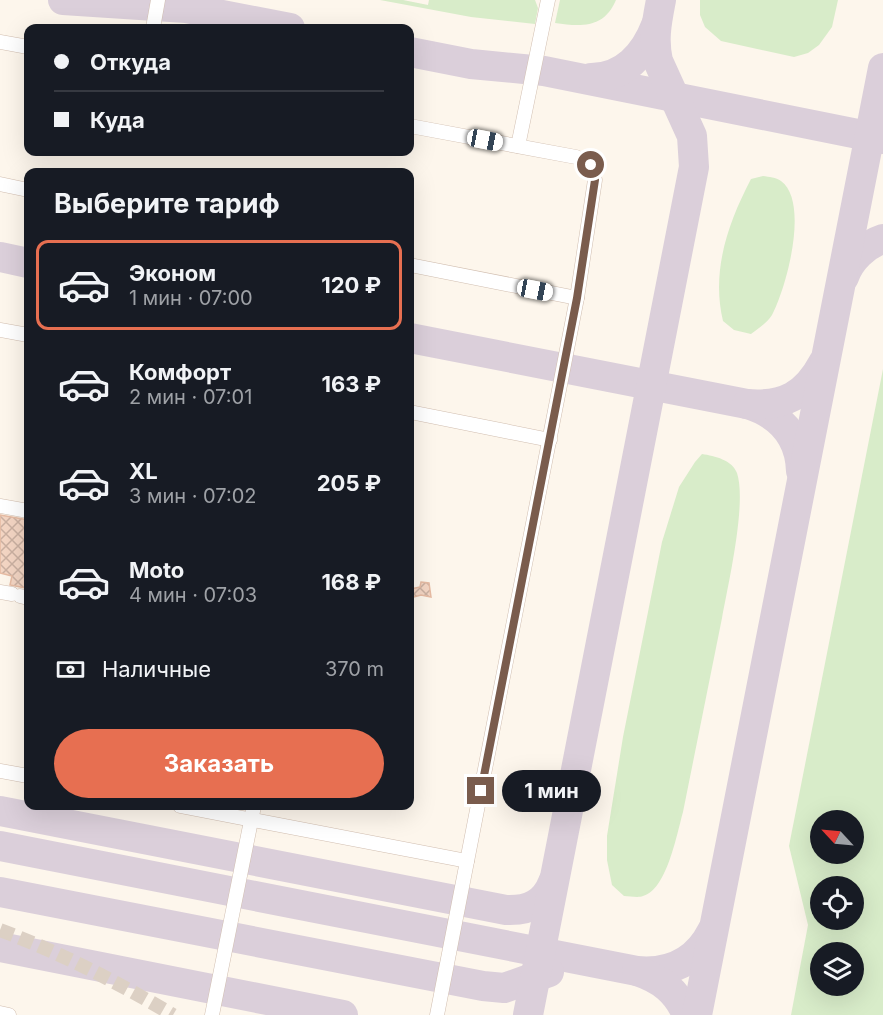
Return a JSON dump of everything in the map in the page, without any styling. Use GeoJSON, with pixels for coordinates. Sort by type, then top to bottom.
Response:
{"type":"FeatureCollection","features":[{"type":"Feature","properties":{"kind":"lane"},"geometry":{"type":"LineString","coordinates":[[154,24],[158,0]]}},
{"type":"Feature","properties":{"kind":"lane"},"geometry":{"type":"LineString","coordinates":[[518,146],[548,0]]}},
{"type":"Feature","properties":{"kind":"lane"},"geometry":{"type":"LineString","coordinates":[[0,42],[24,46]]}},
{"type":"Feature","properties":{"kind":"lane"},"geometry":{"type":"LineString","coordinates":[[414,127],[576,157],[588,162],[595,180],[577,298],[437,1015]]}},
{"type":"Feature","properties":{"kind":"lane"},"geometry":{"type":"LineString","coordinates":[[0,184],[24,189]]}},
{"type":"Feature","properties":{"kind":"lane"},"geometry":{"type":"LineString","coordinates":[[414,266],[577,298]]}},
{"type":"Feature","properties":{"kind":"lane"},"geometry":{"type":"LineString","coordinates":[[0,330],[24,335]]}},
{"type":"Feature","properties":{"kind":"lane"},"geometry":{"type":"LineString","coordinates":[[414,413],[550,440]]}},
{"type":"Feature","properties":{"kind":"lane"},"geometry":{"type":"LineString","coordinates":[[0,506],[24,510]]}},
{"type":"Feature","properties":{"kind":"lane"},"geometry":{"type":"LineString","coordinates":[[0,771],[24,775]]}},
{"type":"Feature","properties":{"kind":"lane"},"geometry":{"type":"LineString","coordinates":[[229,810],[253,812],[467,861]]}},
{"type":"Feature","properties":{"kind":"lane"},"geometry":{"type":"LineString","coordinates":[[212,1015],[253,812]]}},
{"type":"Feature","properties":{"kind":"lane"},"geometry":{"type":"LineString","coordinates":[[0,1013],[9,1015]]}},
{"type":"Feature","properties":{"kind":"green space"},"geometry":{"type":"Polygon","coordinates":[[[380,0],[403,0],[428,5],[429,0],[535,0],[538,8],[535,24],[471,17],[380,0]]]}},
{"type":"Feature","properties":{"kind":"green space"},"geometry":{"type":"Polygon","coordinates":[[[560,0],[616,0],[599,21],[574,25],[555,23],[560,0]]]}},
{"type":"Feature","properties":{"kind":"green space"},"geometry":{"type":"Polygon","coordinates":[[[700,0],[838,0],[832,27],[819,45],[808,53],[794,57],[721,41],[705,27],[700,15],[700,0]]]}},
{"type":"Feature","properties":{"kind":"green space"},"geometry":{"type":"Polygon","coordinates":[[[763,176],[781,181],[790,192],[795,226],[789,267],[778,303],[770,318],[751,334],[734,330],[723,321],[719,284],[724,248],[735,213],[751,179],[763,176]]]}},
{"type":"Feature","properties":{"kind":"green space"},"geometry":{"type":"Polygon","coordinates":[[[883,369],[883,1015],[791,1015],[808,925],[789,846],[883,369]]]}},
{"type":"Feature","properties":{"kind":"green space"},"geometry":{"type":"Polygon","coordinates":[[[702,454],[727,462],[737,473],[740,504],[732,566],[683,812],[670,860],[659,883],[651,892],[641,897],[624,896],[612,885],[607,860],[607,836],[623,737],[662,542],[679,487],[702,454]]]}},
{"type":"Feature","properties":{"kind":"building"},"geometry":{"type":"Polygon","coordinates":[[[0,515],[24,519],[24,588],[10,585],[12,576],[0,573],[0,515]]]}},
{"type":"Feature","properties":{"kind":"building"},"geometry":{"type":"Polygon","coordinates":[[[421,582],[429,583],[431,597],[421,595],[414,597],[414,588],[420,587],[421,582]]]}},
{"type":"Feature","properties":{"kind":"taxiway"},"geometry":{"type":"LineString","coordinates":[[63,0],[186,8],[269,24]]}},
{"type":"Feature","properties":{"kind":"taxiway"},"geometry":{"type":"LineString","coordinates":[[528,1015],[694,167],[692,136],[658,61],[656,38],[661,0]]}},
{"type":"Feature","properties":{"kind":"taxiway"},"geometry":{"type":"LineString","coordinates":[[591,78],[614,74],[632,62],[646,46],[656,25]]}},
{"type":"Feature","properties":{"kind":"taxiway"},"geometry":{"type":"LineString","coordinates":[[414,53],[471,64],[544,71],[883,139]]}},
{"type":"Feature","properties":{"kind":"taxiway"},"geometry":{"type":"LineString","coordinates":[[697,1015],[883,68]]}},
{"type":"Feature","properties":{"kind":"taxiway"},"geometry":{"type":"LineString","coordinates":[[844,277],[859,254],[870,245],[883,239]]}},
{"type":"Feature","properties":{"kind":"taxiway"},"geometry":{"type":"LineString","coordinates":[[0,257],[24,262]]}},
{"type":"Feature","properties":{"kind":"taxiway"},"geometry":{"type":"LineString","coordinates":[[414,339],[759,408],[786,428],[797,447],[801,471]]}},
{"type":"Feature","properties":{"kind":"taxiway"},"geometry":{"type":"LineString","coordinates":[[747,404],[772,403],[792,397],[809,383],[823,363]]}},
{"type":"Feature","properties":{"kind":"taxiway"},"geometry":{"type":"LineString","coordinates":[[0,811],[506,910],[522,909],[535,904],[546,895],[553,882]]}},
{"type":"Feature","properties":{"kind":"taxiway"},"geometry":{"type":"LineString","coordinates":[[0,846],[637,971],[661,970],[681,963],[699,950],[712,931]]}},
{"type":"Feature","properties":{"kind":"taxiway"},"geometry":{"type":"LineString","coordinates":[[0,892],[483,986],[504,988],[549,972]]}},
{"type":"Feature","properties":{"kind":"taxiway"},"geometry":{"type":"LineString","coordinates":[[0,947],[343,1015]]}},
{"type":"Feature","properties":{"kind":"taxiway"},"geometry":{"type":"LineString","coordinates":[[637,971],[654,978],[667,987],[678,999],[687,1015]]}},
{"type":"Feature","properties":{"kind":"tunnel"},"geometry":{"type":"LineString","coordinates":[[0,930],[88,969],[173,1015]]}},
{"type":"Feature","properties":{"kind":"route"},"geometry":{"type":"LineString","coordinates":[[481,791],[577,298],[595,180],[591,165]]}}]}
